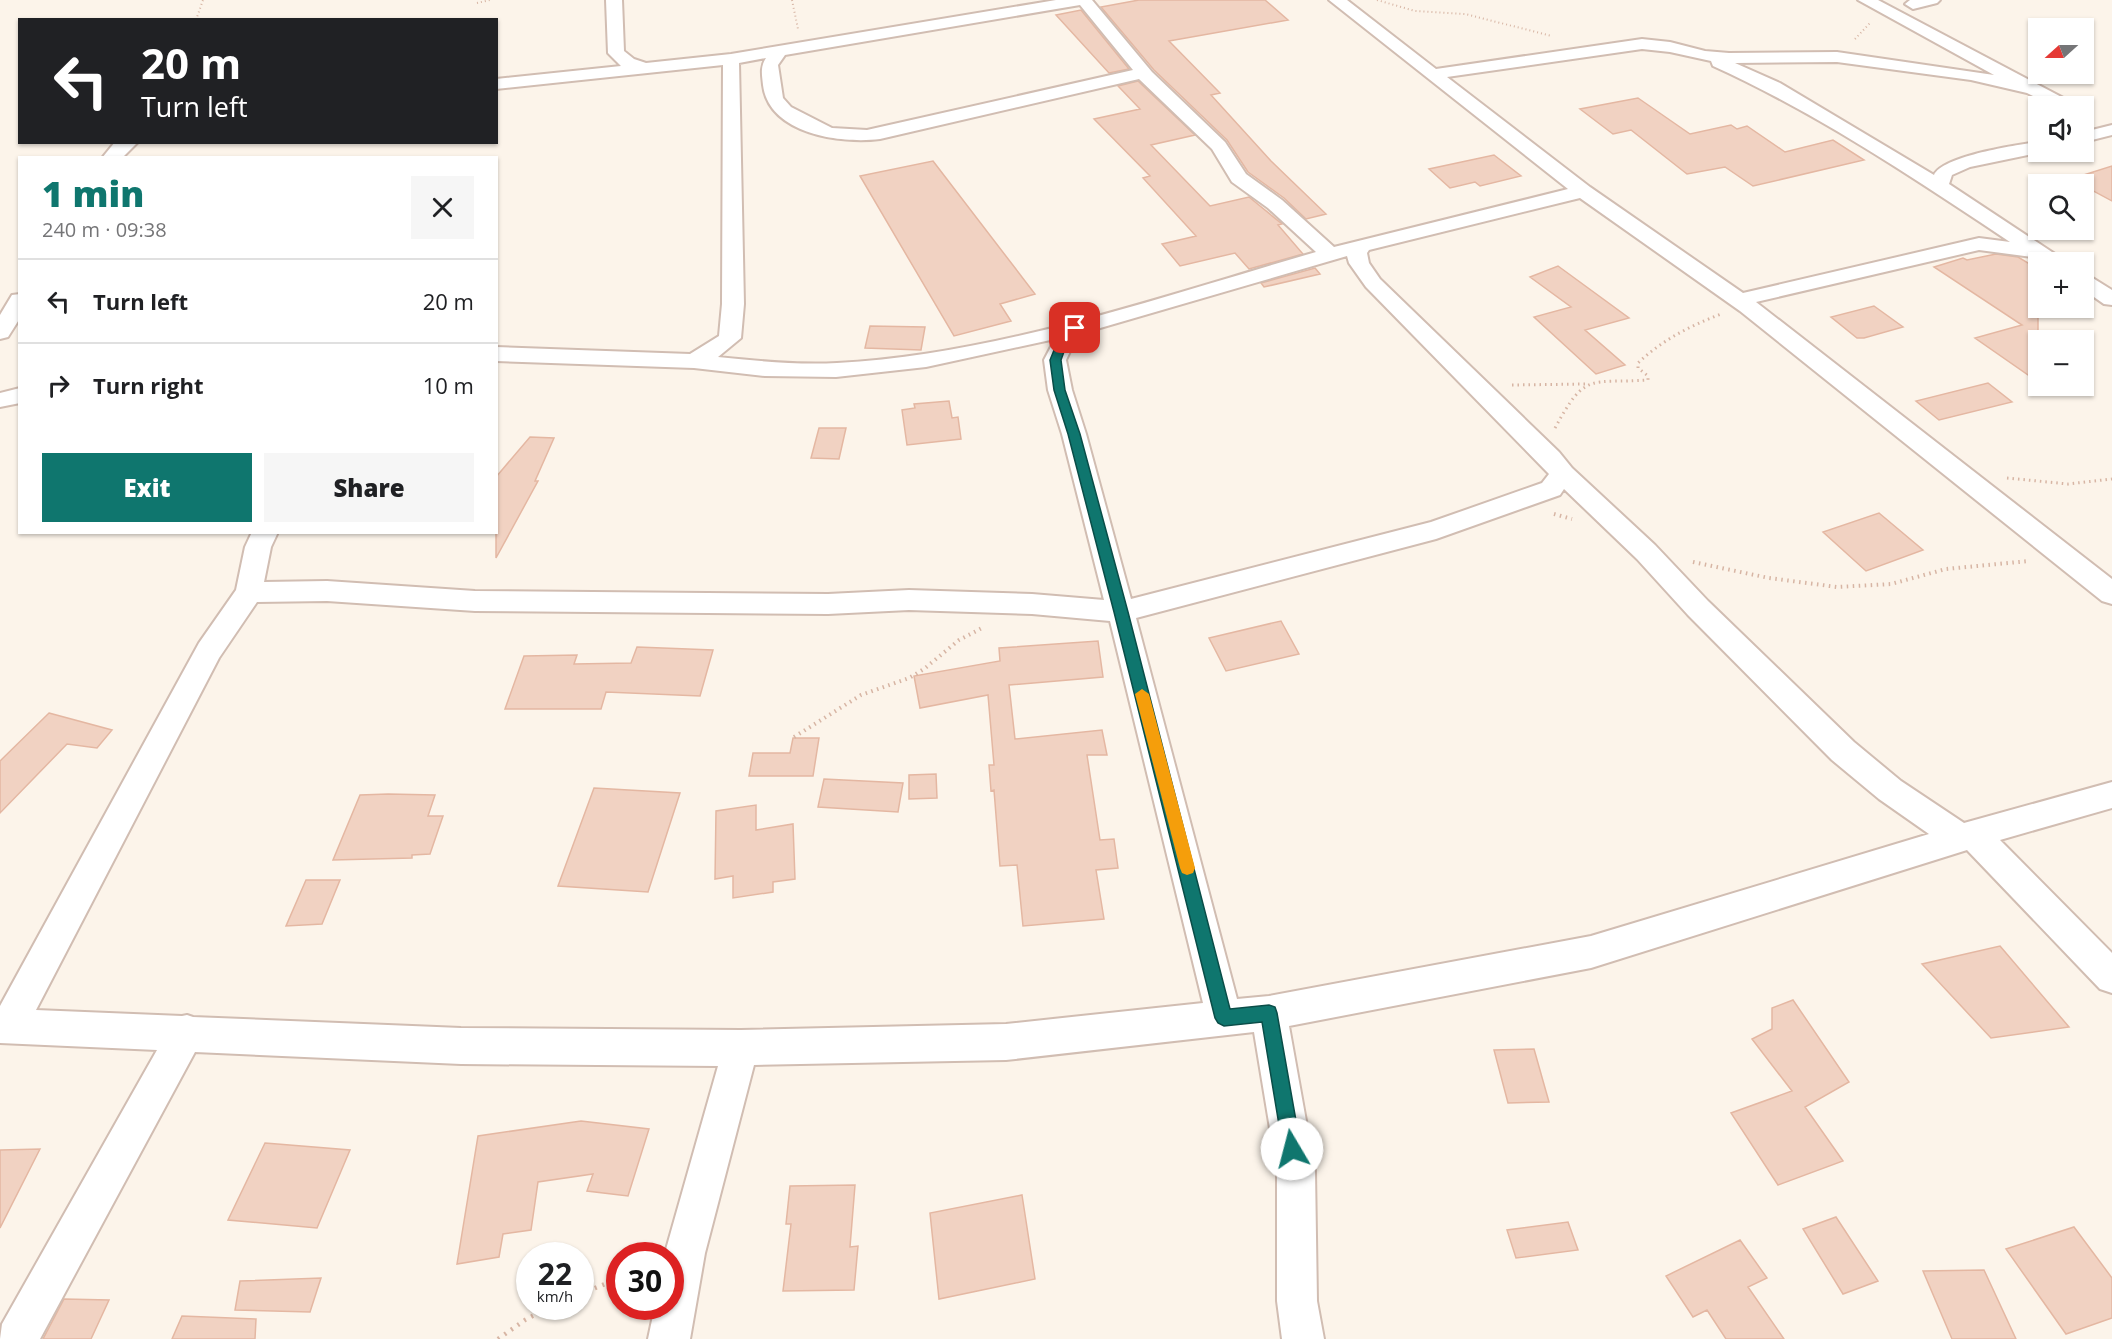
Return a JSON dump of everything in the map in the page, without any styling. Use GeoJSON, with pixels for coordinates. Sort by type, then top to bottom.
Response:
{"type":"FeatureCollection","features":[{"type":"Feature","properties":{"kind":"street"},"geometry":{"type":"LineString","coordinates":[[614,0],[616,53],[628,63],[642,67]]}},
{"type":"Feature","properties":{"kind":"street"},"geometry":{"type":"LineString","coordinates":[[498,84],[731,59],[1084,0],[1143,73],[1219,146],[1239,178],[1275,204],[1331,255]]}},
{"type":"Feature","properties":{"kind":"street"},"geometry":{"type":"LineString","coordinates":[[1337,0],[1583,191],[1743,303],[2112,594]]}},
{"type":"Feature","properties":{"kind":"street"},"geometry":{"type":"LineString","coordinates":[[1866,0],[2046,96]]}},
{"type":"Feature","properties":{"kind":"street"},"geometry":{"type":"LineString","coordinates":[[1913,4],[1932,0]]}},
{"type":"Feature","properties":{"kind":"street"},"geometry":{"type":"LineString","coordinates":[[1435,74],[1642,44],[1670,47],[1705,56],[1774,87],[1939,186],[2036,251]]}},
{"type":"Feature","properties":{"kind":"street"},"geometry":{"type":"LineString","coordinates":[[779,51],[770,65],[776,103],[784,111],[809,125],[844,138],[880,134],[1143,73]]}},
{"type":"Feature","properties":{"kind":"street"},"geometry":{"type":"LineString","coordinates":[[1705,56],[1816,56],[1857,59],[1971,75],[2033,89]]}},
{"type":"Feature","properties":{"kind":"street"},"geometry":{"type":"LineString","coordinates":[[731,59],[733,294],[730,338],[733,347],[751,367]]}},
{"type":"Feature","properties":{"kind":"street"},"geometry":{"type":"LineString","coordinates":[[113,156],[126,144]]}},
{"type":"Feature","properties":{"kind":"street"},"geometry":{"type":"LineString","coordinates":[[1939,186],[1944,172],[1964,163],[2028,149]]}},
{"type":"Feature","properties":{"kind":"street"},"geometry":{"type":"LineString","coordinates":[[498,354],[694,361],[797,371],[839,370],[937,359],[1075,328],[1361,246],[1583,191]]}},
{"type":"Feature","properties":{"kind":"street"},"geometry":{"type":"LineString","coordinates":[[1743,303],[1979,244],[2036,251]]}},
{"type":"Feature","properties":{"kind":"street"},"geometry":{"type":"LineString","coordinates":[[1361,246],[1357,254],[1359,262],[1373,283],[1555,474],[1586,496],[1646,552],[1698,608],[1843,751],[1890,790],[1967,836],[2112,977]]}},
{"type":"Feature","properties":{"kind":"street"},"geometry":{"type":"LineString","coordinates":[[2094,287],[2112,299]]}},
{"type":"Feature","properties":{"kind":"street"},"geometry":{"type":"LineString","coordinates":[[0,332],[18,303]]}},
{"type":"Feature","properties":{"kind":"street"},"geometry":{"type":"LineString","coordinates":[[1075,328],[1061,346],[1055,360],[1060,390],[1074,434],[1121,612],[1224,1018]]}},
{"type":"Feature","properties":{"kind":"street"},"geometry":{"type":"LineString","coordinates":[[694,361],[730,338]]}},
{"type":"Feature","properties":{"kind":"street"},"geometry":{"type":"LineString","coordinates":[[249,592],[327,591],[475,602],[828,604],[909,600],[1032,604],[1121,612],[1436,530],[1555,474]]}},
{"type":"Feature","properties":{"kind":"street"},"geometry":{"type":"LineString","coordinates":[[264,534],[258,547],[249,592],[209,651],[4,1026],[187,1032],[461,1046],[741,1048],[1006,1042],[1269,1013],[1591,951],[1967,836],[2112,795]]}},
{"type":"Feature","properties":{"kind":"street"},"geometry":{"type":"LineString","coordinates":[[1269,1013],[1296,1171],[1297,1301],[1303,1339]]}},
{"type":"Feature","properties":{"kind":"street"},"geometry":{"type":"LineString","coordinates":[[18,1339],[187,1032]]}},
{"type":"Feature","properties":{"kind":"street"},"geometry":{"type":"LineString","coordinates":[[669,1339],[685,1253],[741,1048]]}},
{"type":"Feature","properties":{"kind":"path"},"geometry":{"type":"LineString","coordinates":[[197,18],[203,0]]}},
{"type":"Feature","properties":{"kind":"path"},"geometry":{"type":"LineString","coordinates":[[477,3],[490,0]]}},
{"type":"Feature","properties":{"kind":"path"},"geometry":{"type":"LineString","coordinates":[[792,0],[803,48]]}},
{"type":"Feature","properties":{"kind":"path"},"geometry":{"type":"LineString","coordinates":[[1377,0],[1414,11],[1465,14],[1510,24],[1550,35],[1593,51]]}},
{"type":"Feature","properties":{"kind":"path"},"geometry":{"type":"LineString","coordinates":[[1816,56],[1851,42],[1863,33],[1877,13],[1885,9]]}},
{"type":"Feature","properties":{"kind":"path"},"geometry":{"type":"LineString","coordinates":[[1555,474],[1552,434],[1578,390],[1596,381],[1606,383],[1647,380],[1648,376],[1638,368],[1638,363],[1666,339],[1743,303]]}},
{"type":"Feature","properties":{"kind":"path"},"geometry":{"type":"LineString","coordinates":[[1510,385],[1587,384]]}},
{"type":"Feature","properties":{"kind":"path"},"geometry":{"type":"LineString","coordinates":[[2000,476],[2068,484],[2112,478]]}},
{"type":"Feature","properties":{"kind":"path"},"geometry":{"type":"LineString","coordinates":[[1646,552],[1769,578],[1837,587],[1891,584],[1946,569],[1995,563],[2030,561],[2076,567]]}},
{"type":"Feature","properties":{"kind":"path"},"geometry":{"type":"LineString","coordinates":[[794,737],[861,695],[909,678],[924,669],[959,640],[984,627]]}},
{"type":"Feature","properties":{"kind":"path"},"geometry":{"type":"LineString","coordinates":[[498,1339],[525,1320]]}},
{"type":"Feature","properties":{"kind":"building"},"geometry":{"type":"Polygon","coordinates":[[[1139,0],[1265,0],[1288,20],[1169,41],[1220,93],[1211,95],[1271,161],[1326,214],[1306,219],[1284,198],[1248,172],[1227,140],[1154,70],[1101,7],[1139,0]]]}},
{"type":"Feature","properties":{"kind":"building"},"geometry":{"type":"Polygon","coordinates":[[[1081,10],[1129,69],[1109,73],[1056,15],[1081,10]]]}},
{"type":"Feature","properties":{"kind":"building"},"geometry":{"type":"Polygon","coordinates":[[[1138,81],[1195,135],[1151,145],[1210,206],[1249,197],[1282,224],[1278,225],[1303,254],[1249,269],[1235,253],[1180,266],[1162,244],[1196,236],[1143,178],[1150,176],[1094,119],[1140,109],[1118,86],[1138,81]]]}},
{"type":"Feature","properties":{"kind":"building"},"geometry":{"type":"Polygon","coordinates":[[[1638,98],[1690,134],[1731,125],[1737,129],[1747,126],[1785,152],[1833,140],[1864,160],[1753,186],[1725,167],[1687,174],[1631,130],[1613,134],[1580,109],[1638,98]]]}},
{"type":"Feature","properties":{"kind":"building"},"geometry":{"type":"Polygon","coordinates":[[[1494,155],[1521,176],[1480,186],[1475,182],[1450,188],[1429,169],[1494,155]]]}},
{"type":"Feature","properties":{"kind":"building"},"geometry":{"type":"Polygon","coordinates":[[[933,161],[1035,294],[1000,304],[1011,321],[954,336],[860,176],[933,161]]]}},
{"type":"Feature","properties":{"kind":"building"},"geometry":{"type":"Polygon","coordinates":[[[2112,166],[2112,201],[2094,191],[2094,174],[2087,174],[2112,166]]]}},
{"type":"Feature","properties":{"kind":"building"},"geometry":{"type":"Polygon","coordinates":[[[1996,254],[2018,257],[2028,263],[2028,318],[2038,318],[2038,330],[2028,330],[2028,375],[1975,338],[2022,325],[1934,267],[1963,258],[1967,260],[1996,254]]]}},
{"type":"Feature","properties":{"kind":"building"},"geometry":{"type":"Polygon","coordinates":[[[1558,266],[1629,318],[1585,330],[1625,365],[1596,374],[1534,317],[1571,307],[1530,277],[1558,266]]]}},
{"type":"Feature","properties":{"kind":"building"},"geometry":{"type":"Polygon","coordinates":[[[1315,268],[1320,274],[1264,287],[1261,283],[1315,268]]]}},
{"type":"Feature","properties":{"kind":"building"},"geometry":{"type":"Polygon","coordinates":[[[1874,306],[1903,327],[1857,338],[1831,317],[1874,306]]]}},
{"type":"Feature","properties":{"kind":"building"},"geometry":{"type":"Polygon","coordinates":[[[870,326],[925,327],[921,350],[865,348],[870,326]]]}},
{"type":"Feature","properties":{"kind":"building"},"geometry":{"type":"Polygon","coordinates":[[[1988,383],[2012,402],[1939,420],[1916,401],[1988,383]]]}},
{"type":"Feature","properties":{"kind":"building"},"geometry":{"type":"Polygon","coordinates":[[[949,401],[952,418],[958,417],[961,439],[907,445],[902,410],[915,408],[914,404],[949,401]]]}},
{"type":"Feature","properties":{"kind":"building"},"geometry":{"type":"Polygon","coordinates":[[[819,428],[846,428],[839,459],[811,458],[819,428]]]}},
{"type":"Feature","properties":{"kind":"building"},"geometry":{"type":"Polygon","coordinates":[[[530,437],[554,438],[535,481],[538,481],[496,558],[496,534],[498,534],[498,475],[530,437]]]}},
{"type":"Feature","properties":{"kind":"building"},"geometry":{"type":"Polygon","coordinates":[[[1879,513],[1923,550],[1866,571],[1823,532],[1879,513]]]}},
{"type":"Feature","properties":{"kind":"building"},"geometry":{"type":"Polygon","coordinates":[[[1281,621],[1299,654],[1226,671],[1209,638],[1281,621]]]}},
{"type":"Feature","properties":{"kind":"building"},"geometry":{"type":"Polygon","coordinates":[[[1098,641],[1103,677],[1009,685],[1015,739],[1102,730],[1107,755],[1087,755],[1100,840],[1114,839],[1118,868],[1096,870],[1104,919],[1023,926],[1017,865],[1000,866],[994,790],[991,791],[989,765],[994,765],[988,695],[920,708],[914,676],[1000,661],[999,648],[1098,641]]]}},
{"type":"Feature","properties":{"kind":"building"},"geometry":{"type":"Polygon","coordinates":[[[637,647],[713,650],[700,696],[606,692],[601,709],[505,709],[524,656],[577,655],[574,664],[631,663],[637,647]]]}},
{"type":"Feature","properties":{"kind":"building"},"geometry":{"type":"Polygon","coordinates":[[[49,713],[112,730],[97,748],[67,744],[0,813],[0,761],[49,713]]]}},
{"type":"Feature","properties":{"kind":"building"},"geometry":{"type":"Polygon","coordinates":[[[793,738],[819,738],[813,776],[749,776],[753,753],[790,753],[793,738]]]}},
{"type":"Feature","properties":{"kind":"building"},"geometry":{"type":"Polygon","coordinates":[[[936,774],[937,798],[909,799],[909,775],[936,774]]]}},
{"type":"Feature","properties":{"kind":"building"},"geometry":{"type":"Polygon","coordinates":[[[824,779],[903,783],[898,812],[818,807],[824,779]]]}},
{"type":"Feature","properties":{"kind":"building"},"geometry":{"type":"Polygon","coordinates":[[[594,788],[680,793],[648,892],[558,886],[594,788]]]}},
{"type":"Feature","properties":{"kind":"building"},"geometry":{"type":"Polygon","coordinates":[[[360,795],[435,795],[428,816],[443,816],[430,854],[412,855],[412,858],[333,860],[360,795]]]}},
{"type":"Feature","properties":{"kind":"building"},"geometry":{"type":"Polygon","coordinates":[[[756,805],[756,830],[793,824],[795,879],[773,882],[773,892],[733,898],[733,876],[715,879],[716,811],[756,805]]]}},
{"type":"Feature","properties":{"kind":"building"},"geometry":{"type":"Polygon","coordinates":[[[306,880],[340,880],[322,924],[286,926],[306,880]]]}},
{"type":"Feature","properties":{"kind":"building"},"geometry":{"type":"Polygon","coordinates":[[[2000,946],[2069,1027],[1991,1038],[1922,964],[2000,946]]]}},
{"type":"Feature","properties":{"kind":"building"},"geometry":{"type":"Polygon","coordinates":[[[1793,1000],[1849,1082],[1805,1107],[1843,1161],[1778,1185],[1731,1113],[1792,1091],[1752,1039],[1772,1029],[1772,1008],[1793,1000]]]}},
{"type":"Feature","properties":{"kind":"building"},"geometry":{"type":"Polygon","coordinates":[[[1534,1049],[1549,1102],[1508,1103],[1494,1050],[1534,1049]]]}},
{"type":"Feature","properties":{"kind":"building"},"geometry":{"type":"Polygon","coordinates":[[[581,1121],[649,1129],[628,1196],[587,1191],[593,1174],[538,1182],[531,1230],[503,1234],[499,1257],[457,1264],[478,1136],[581,1121]]]}},
{"type":"Feature","properties":{"kind":"building"},"geometry":{"type":"Polygon","coordinates":[[[265,1143],[350,1150],[317,1228],[228,1220],[265,1143]]]}},
{"type":"Feature","properties":{"kind":"building"},"geometry":{"type":"Polygon","coordinates":[[[40,1149],[0,1228],[0,1150],[40,1149]]]}},
{"type":"Feature","properties":{"kind":"building"},"geometry":{"type":"Polygon","coordinates":[[[855,1185],[850,1247],[858,1246],[854,1290],[783,1291],[791,1224],[786,1224],[790,1186],[855,1185]]]}},
{"type":"Feature","properties":{"kind":"building"},"geometry":{"type":"Polygon","coordinates":[[[1022,1195],[1035,1279],[939,1299],[930,1213],[1022,1195]]]}},
{"type":"Feature","properties":{"kind":"building"},"geometry":{"type":"Polygon","coordinates":[[[1836,1217],[1878,1281],[1843,1294],[1803,1229],[1836,1217]]]}},
{"type":"Feature","properties":{"kind":"building"},"geometry":{"type":"Polygon","coordinates":[[[1568,1222],[1578,1250],[1516,1258],[1507,1230],[1568,1222]]]}},
{"type":"Feature","properties":{"kind":"building"},"geometry":{"type":"Polygon","coordinates":[[[2074,1227],[2112,1278],[2112,1318],[2066,1334],[2006,1249],[2074,1227]]]}},
{"type":"Feature","properties":{"kind":"building"},"geometry":{"type":"Polygon","coordinates":[[[1740,1240],[1767,1278],[1748,1287],[1784,1339],[1726,1339],[1707,1310],[1693,1317],[1666,1276],[1740,1240]]]}},
{"type":"Feature","properties":{"kind":"building"},"geometry":{"type":"Polygon","coordinates":[[[1984,1270],[2016,1339],[1952,1339],[1923,1271],[1984,1270]]]}},
{"type":"Feature","properties":{"kind":"building"},"geometry":{"type":"Polygon","coordinates":[[[321,1278],[310,1312],[235,1310],[240,1281],[321,1278]]]}},
{"type":"Feature","properties":{"kind":"building"},"geometry":{"type":"Polygon","coordinates":[[[64,1299],[109,1300],[91,1339],[43,1339],[64,1299]]]}},
{"type":"Feature","properties":{"kind":"building"},"geometry":{"type":"Polygon","coordinates":[[[182,1316],[256,1319],[255,1339],[172,1339],[182,1316]]]}},
{"type":"Feature","properties":{"kind":"slow traffic"},"geometry":{"type":"LineString","coordinates":[[1142,694],[1187,868]]}},
{"type":"Feature","properties":{"kind":"route"},"geometry":{"type":"LineString","coordinates":[[1075,328],[1061,346],[1055,360],[1060,390],[1074,434],[1121,612],[1224,1018],[1269,1013],[1292,1149]]}}]}
